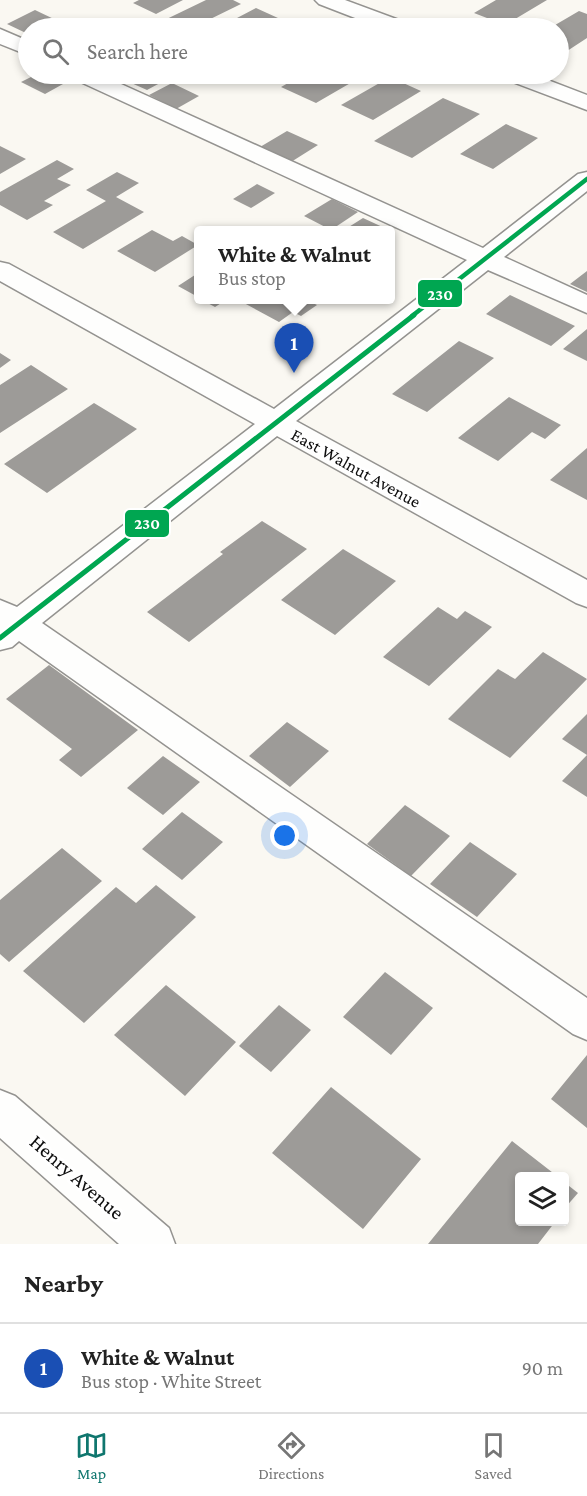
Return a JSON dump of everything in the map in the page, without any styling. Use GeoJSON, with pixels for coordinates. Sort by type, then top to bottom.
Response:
{"type":"FeatureCollection","features":[{"type":"Feature","properties":{"kind":"street"},"geometry":{"type":"LineString","coordinates":[[326,0],[373,18]]}},
{"type":"Feature","properties":{"kind":"street"},"geometry":{"type":"LineString","coordinates":[[0,36],[18,44]]}},
{"type":"Feature","properties":{"kind":"street"},"geometry":{"type":"LineString","coordinates":[[104,84],[587,305]]}},
{"type":"Feature","properties":{"kind":"street"},"geometry":{"type":"LineString","coordinates":[[539,84],[587,103]]}},
{"type":"Feature","properties":{"kind":"street"},"geometry":{"type":"LineString","coordinates":[[587,179],[274,422],[6,624],[587,1021]]}},
{"type":"Feature","properties":{"kind":"street","name":"East Walnut Avenue"},"geometry":{"type":"LineString","coordinates":[[0,270],[587,595]]}},
{"type":"Feature","properties":{"kind":"street","name":"Henry Avenue"},"geometry":{"type":"LineString","coordinates":[[0,1110],[153,1244]]}},
{"type":"Feature","properties":{"kind":"building"},"geometry":{"type":"Polygon","coordinates":[[[139,0],[183,0],[156,14],[133,3],[139,0]]]}},
{"type":"Feature","properties":{"kind":"building"},"geometry":{"type":"Polygon","coordinates":[[[206,0],[233,0],[241,4],[212,18],[169,18],[206,0]]]}},
{"type":"Feature","properties":{"kind":"building"},"geometry":{"type":"Polygon","coordinates":[[[496,0],[547,0],[517,18],[487,18],[474,13],[496,0]]]}},
{"type":"Feature","properties":{"kind":"building"},"geometry":{"type":"Polygon","coordinates":[[[256,8],[278,18],[237,18],[256,8]]]}},
{"type":"Feature","properties":{"kind":"building"},"geometry":{"type":"Polygon","coordinates":[[[35,10],[52,18],[19,18],[35,10]]]}},
{"type":"Feature","properties":{"kind":"building"},"geometry":{"type":"Polygon","coordinates":[[[579,11],[587,14],[587,38],[569,50],[569,18],[567,18],[579,11]]]}},
{"type":"Feature","properties":{"kind":"building"},"geometry":{"type":"Polygon","coordinates":[[[18,18],[18,29],[7,24],[18,18]]]}},
{"type":"Feature","properties":{"kind":"building"},"geometry":{"type":"Polygon","coordinates":[[[25,84],[63,84],[45,94],[25,84]]]}},
{"type":"Feature","properties":{"kind":"building"},"geometry":{"type":"Polygon","coordinates":[[[134,84],[158,84],[147,90],[134,84]]]}},
{"type":"Feature","properties":{"kind":"building"},"geometry":{"type":"Polygon","coordinates":[[[174,84],[199,96],[176,109],[149,95],[174,84]]]}},
{"type":"Feature","properties":{"kind":"building"},"geometry":{"type":"Polygon","coordinates":[[[286,84],[349,84],[316,103],[281,87],[286,84]]]}},
{"type":"Feature","properties":{"kind":"building"},"geometry":{"type":"Polygon","coordinates":[[[378,84],[406,84],[421,91],[373,120],[341,105],[378,84]]]}},
{"type":"Feature","properties":{"kind":"building"},"geometry":{"type":"Polygon","coordinates":[[[443,98],[480,114],[412,158],[374,141],[443,98]]]}},
{"type":"Feature","properties":{"kind":"building"},"geometry":{"type":"Polygon","coordinates":[[[506,124],[538,138],[493,169],[460,154],[506,124]]]}},
{"type":"Feature","properties":{"kind":"building"},"geometry":{"type":"Polygon","coordinates":[[[287,131],[318,145],[291,162],[260,147],[287,131]]]}},
{"type":"Feature","properties":{"kind":"building"},"geometry":{"type":"Polygon","coordinates":[[[0,146],[26,159],[0,174],[0,146]]]}},
{"type":"Feature","properties":{"kind":"building"},"geometry":{"type":"Polygon","coordinates":[[[57,160],[74,169],[57,179],[71,185],[44,201],[53,205],[27,220],[0,205],[0,192],[57,160]]]}},
{"type":"Feature","properties":{"kind":"building"},"geometry":{"type":"Polygon","coordinates":[[[117,172],[139,183],[116,197],[144,212],[83,249],[53,232],[106,201],[86,190],[117,172]]]}},
{"type":"Feature","properties":{"kind":"building"},"geometry":{"type":"Polygon","coordinates":[[[257,184],[275,193],[251,208],[233,199],[257,184]]]}},
{"type":"Feature","properties":{"kind":"building"},"geometry":{"type":"Polygon","coordinates":[[[332,199],[358,212],[337,226],[323,226],[304,216],[332,199]]]}},
{"type":"Feature","properties":{"kind":"building"},"geometry":{"type":"Polygon","coordinates":[[[363,218],[380,226],[350,226],[363,218]]]}},
{"type":"Feature","properties":{"kind":"building"},"geometry":{"type":"Polygon","coordinates":[[[152,230],[173,241],[182,236],[194,243],[194,248],[155,272],[117,251],[152,230]]]}},
{"type":"Feature","properties":{"kind":"building"},"geometry":{"type":"Polygon","coordinates":[[[587,271],[587,292],[570,284],[587,271]]]}},
{"type":"Feature","properties":{"kind":"building"},"geometry":{"type":"Polygon","coordinates":[[[194,276],[194,295],[178,286],[194,276]]]}},
{"type":"Feature","properties":{"kind":"building"},"geometry":{"type":"Polygon","coordinates":[[[510,295],[575,326],[551,346],[486,314],[510,295]]]}},
{"type":"Feature","properties":{"kind":"building"},"geometry":{"type":"Polygon","coordinates":[[[246,304],[317,305],[301,316],[293,312],[279,322],[246,304]]]}},
{"type":"Feature","properties":{"kind":"building"},"geometry":{"type":"Polygon","coordinates":[[[587,329],[587,361],[563,349],[587,329]]]}},
{"type":"Feature","properties":{"kind":"building"},"geometry":{"type":"Polygon","coordinates":[[[459,341],[494,358],[427,412],[392,394],[459,341]]]}},
{"type":"Feature","properties":{"kind":"building"},"geometry":{"type":"Polygon","coordinates":[[[0,353],[11,360],[0,368],[0,353]]]}},
{"type":"Feature","properties":{"kind":"building"},"geometry":{"type":"Polygon","coordinates":[[[31,365],[68,389],[0,433],[0,385],[31,365]]]}},
{"type":"Feature","properties":{"kind":"building"},"geometry":{"type":"Polygon","coordinates":[[[509,397],[561,425],[545,439],[532,432],[498,461],[458,438],[509,397]]]}},
{"type":"Feature","properties":{"kind":"building"},"geometry":{"type":"Polygon","coordinates":[[[94,403],[137,429],[47,493],[4,464],[94,403]]]}},
{"type":"Feature","properties":{"kind":"building"},"geometry":{"type":"Polygon","coordinates":[[[587,448],[587,500],[550,480],[587,448]]]}},
{"type":"Feature","properties":{"kind":"building"},"geometry":{"type":"Polygon","coordinates":[[[262,521],[307,549],[189,642],[147,612],[223,554],[220,552],[262,521]]]}},
{"type":"Feature","properties":{"kind":"building"},"geometry":{"type":"Polygon","coordinates":[[[343,549],[396,581],[335,635],[281,600],[343,549]]]}},
{"type":"Feature","properties":{"kind":"building"},"geometry":{"type":"Polygon","coordinates":[[[438,607],[457,619],[465,611],[492,627],[429,686],[383,657],[438,607]]]}},
{"type":"Feature","properties":{"kind":"building"},"geometry":{"type":"Polygon","coordinates":[[[543,652],[587,679],[510,758],[448,719],[498,669],[515,679],[543,652]]]}},
{"type":"Feature","properties":{"kind":"building"},"geometry":{"type":"Polygon","coordinates":[[[49,665],[138,730],[81,777],[59,760],[72,749],[6,699],[49,665]]]}},
{"type":"Feature","properties":{"kind":"building"},"geometry":{"type":"Polygon","coordinates":[[[587,714],[587,755],[562,739],[587,714]]]}},
{"type":"Feature","properties":{"kind":"building"},"geometry":{"type":"Polygon","coordinates":[[[287,722],[329,751],[290,787],[249,756],[287,722]]]}},
{"type":"Feature","properties":{"kind":"building"},"geometry":{"type":"Polygon","coordinates":[[[587,755],[587,797],[562,781],[587,755]]]}},
{"type":"Feature","properties":{"kind":"building"},"geometry":{"type":"Polygon","coordinates":[[[163,756],[200,782],[163,815],[127,788],[163,756]]]}},
{"type":"Feature","properties":{"kind":"building"},"geometry":{"type":"Polygon","coordinates":[[[405,805],[450,836],[411,876],[367,844],[405,805]]]}},
{"type":"Feature","properties":{"kind":"building"},"geometry":{"type":"Polygon","coordinates":[[[182,812],[223,842],[182,880],[142,849],[182,812]]]}},
{"type":"Feature","properties":{"kind":"building"},"geometry":{"type":"Polygon","coordinates":[[[470,842],[517,874],[477,917],[430,884],[470,842]]]}},
{"type":"Feature","properties":{"kind":"building"},"geometry":{"type":"Polygon","coordinates":[[[62,848],[102,881],[9,962],[0,954],[0,900],[62,848]]]}},
{"type":"Feature","properties":{"kind":"building"},"geometry":{"type":"Polygon","coordinates":[[[156,885],[196,917],[84,1023],[23,971],[116,887],[136,903],[156,885]]]}},
{"type":"Feature","properties":{"kind":"building"},"geometry":{"type":"Polygon","coordinates":[[[385,972],[433,1008],[391,1055],[343,1017],[385,972]]]}},
{"type":"Feature","properties":{"kind":"building"},"geometry":{"type":"Polygon","coordinates":[[[166,985],[236,1042],[185,1096],[114,1035],[166,985]]]}},
{"type":"Feature","properties":{"kind":"building"},"geometry":{"type":"Polygon","coordinates":[[[279,1005],[311,1030],[271,1072],[239,1046],[279,1005]]]}},
{"type":"Feature","properties":{"kind":"building"},"geometry":{"type":"Polygon","coordinates":[[[587,1055],[587,1128],[551,1099],[587,1055]]]}},
{"type":"Feature","properties":{"kind":"building"},"geometry":{"type":"Polygon","coordinates":[[[331,1087],[421,1159],[363,1229],[272,1153],[331,1087]]]}},
{"type":"Feature","properties":{"kind":"building"},"geometry":{"type":"Polygon","coordinates":[[[512,1141],[552,1172],[515,1172],[515,1226],[552,1226],[538,1244],[428,1244],[512,1141]]]}},
{"type":"Feature","properties":{"kind":"building"},"geometry":{"type":"Polygon","coordinates":[[[569,1186],[578,1193],[569,1203],[569,1186]]]}},
{"type":"Feature","properties":{"kind":"transit line","name":"230"},"geometry":{"type":"LineString","coordinates":[[0,638],[587,179]]}},
{"type":"Feature","properties":{"kind":"place","name":"White & Walnut"},"geometry":{"type":"Point","coordinates":[294,373]}}]}
